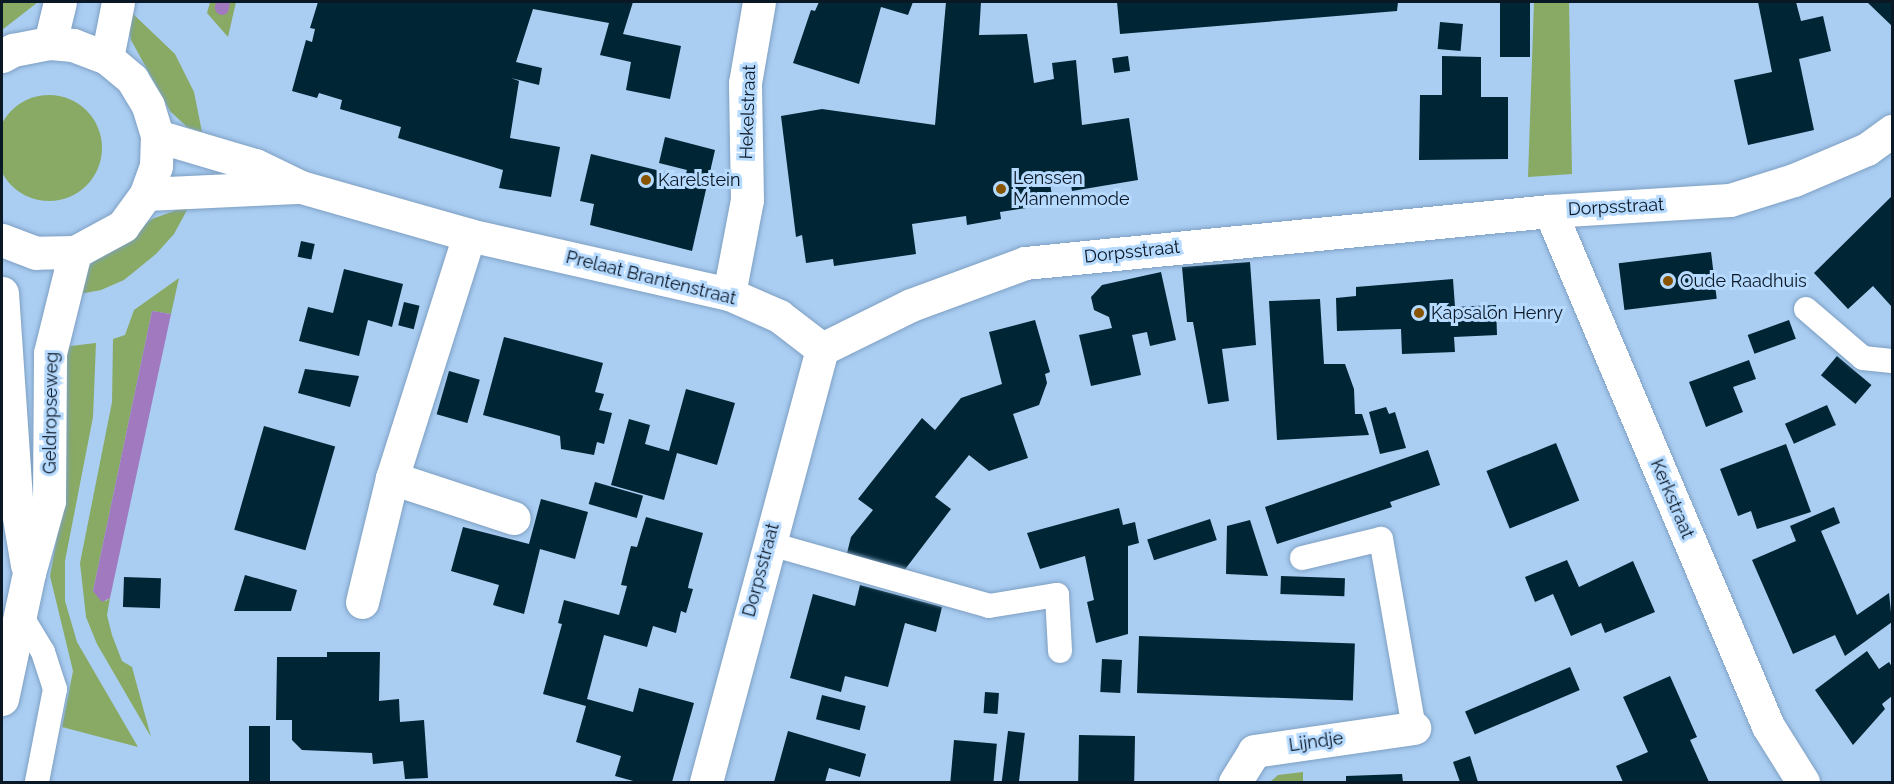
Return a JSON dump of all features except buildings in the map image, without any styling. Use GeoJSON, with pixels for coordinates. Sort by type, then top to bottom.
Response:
{"type":"FeatureCollection","features":[{"type":"Feature","properties":{"kind":"street"},"geometry":{"type":"LineString","coordinates":[[50,43],[60,2]]}},
{"type":"Feature","properties":{"kind":"street"},"geometry":{"type":"LineString","coordinates":[[107,58],[118,2]]}},
{"type":"Feature","properties":{"kind":"street","name":"Hekelstraat"},"geometry":{"type":"LineString","coordinates":[[729,294],[747,200],[745,82],[759,2]]}},
{"type":"Feature","properties":{"kind":"street"},"geometry":{"type":"LineString","coordinates":[[2,56],[13,50],[50,43],[73,45],[107,58],[132,79],[148,106],[156,136],[156,166],[146,194],[123,226],[75,252],[36,253],[2,240]]}},
{"type":"Feature","properties":{"kind":"street","name":"Dorpsstraat"},"geometry":{"type":"LineString","coordinates":[[706,783],[767,543],[822,350],[911,305],[1025,263],[1550,211],[1730,200],[1794,180],[1867,149],[1893,131]]}},
{"type":"Feature","properties":{"kind":"street","name":"Prelaat Brantenstraat"},"geometry":{"type":"LineString","coordinates":[[156,136],[255,165],[301,187],[469,235],[729,294],[779,316],[822,350]]}},
{"type":"Feature","properties":{"kind":"street","name":"Prelaat Brantenstraat"},"geometry":{"type":"LineString","coordinates":[[146,194],[301,187]]}},
{"type":"Feature","properties":{"kind":"street","name":"Kerkstraat"},"geometry":{"type":"LineString","coordinates":[[1550,211],[1768,726],[1803,783]]}},
{"type":"Feature","properties":{"kind":"street"},"geometry":{"type":"LineString","coordinates":[[362,602],[392,478],[469,235]]}},
{"type":"Feature","properties":{"kind":"street","name":"Geldropseweg"},"geometry":{"type":"LineString","coordinates":[[2,699],[28,573],[50,501],[50,353],[75,252]]}},
{"type":"Feature","properties":{"kind":"street","name":"Geldropseweg"},"geometry":{"type":"LineString","coordinates":[[2,293],[3,367],[16,500],[28,573]]}},
{"type":"Feature","properties":{"kind":"street"},"geometry":{"type":"LineString","coordinates":[[392,478],[514,518]]}},
{"type":"Feature","properties":{"kind":"street","name":"Lijndje"},"geometry":{"type":"LineString","coordinates":[[1235,783],[1254,751],[1414,728]]}},
{"type":"Feature","properties":{"kind":"lane"},"geometry":{"type":"LineString","coordinates":[[1806,309],[1863,357],[1893,361]]}},
{"type":"Feature","properties":{"kind":"lane"},"geometry":{"type":"LineString","coordinates":[[1302,558],[1381,539],[1414,728]]}},
{"type":"Feature","properties":{"kind":"lane"},"geometry":{"type":"LineString","coordinates":[[767,543],[989,606],[1057,595],[1060,651]]}},
{"type":"Feature","properties":{"kind":"lane"},"geometry":{"type":"LineString","coordinates":[[20,614],[43,652],[55,689],[44,781]]}},
{"type":"Feature","properties":{"kind":"green space"},"geometry":{"type":"Polygon","coordinates":[[[2,2],[38,2],[2,30],[2,2]]]}},
{"type":"Feature","properties":{"kind":"green space"},"geometry":{"type":"Polygon","coordinates":[[[210,2],[236,2],[228,37],[207,13],[210,2]]]}},
{"type":"Feature","properties":{"kind":"green space"},"geometry":{"type":"Polygon","coordinates":[[[1534,2],[1569,2],[1572,174],[1528,177],[1534,2]]]}},
{"type":"Feature","properties":{"kind":"green space"},"geometry":{"type":"Polygon","coordinates":[[[131,12],[175,54],[194,92],[202,132],[187,127],[170,111],[131,40],[126,15],[131,12]]]}},
{"type":"Feature","properties":{"kind":"green space"},"geometry":{"type":"Polygon","coordinates":[[[49,95],[69,99],[86,111],[98,128],[102,148],[98,168],[86,185],[69,197],[49,201],[29,197],[12,185],[0,168],[-4,148],[0,128],[12,111],[29,99],[49,95]]]}},
{"type":"Feature","properties":{"kind":"green space"},"geometry":{"type":"Polygon","coordinates":[[[185,207],[187,210],[174,234],[156,254],[124,280],[101,290],[74,295],[76,281],[92,263],[152,219],[185,207]]]}},
{"type":"Feature","properties":{"kind":"green space"},"geometry":{"type":"Polygon","coordinates":[[[179,278],[171,314],[152,311],[93,591],[106,601],[110,598],[107,615],[112,635],[122,661],[132,667],[151,737],[97,644],[86,617],[80,563],[112,402],[113,339],[125,335],[134,310],[179,278]]]}},
{"type":"Feature","properties":{"kind":"green space"},"geometry":{"type":"Polygon","coordinates":[[[96,343],[93,417],[65,561],[65,601],[77,642],[138,747],[62,727],[73,671],[50,576],[60,521],[62,347],[96,343]]]}},
{"type":"Feature","properties":{"kind":"green space"},"geometry":{"type":"Polygon","coordinates":[[[1303,772],[1303,782],[1270,782],[1278,775],[1303,772]]]}},
{"type":"Feature","properties":{"kind":"shaded area"},"geometry":{"type":"Polygon","coordinates":[[[152,311],[171,314],[110,598],[102,602],[93,591],[152,311]]]}},
{"type":"Feature","properties":{"kind":"waterway"},"geometry":{"type":"LineString","coordinates":[[222,8],[223,2]]}},
{"type":"Feature","properties":{"kind":"place","name":"Karelstein"},"geometry":{"type":"Point","coordinates":[646,180]}},
{"type":"Feature","properties":{"kind":"place","name":"Lenssen Mannenmode"},"geometry":{"type":"Point","coordinates":[1001,189]}},
{"type":"Feature","properties":{"kind":"place","name":"Oude Raadhuis"},"geometry":{"type":"Point","coordinates":[1668,281]}},
{"type":"Feature","properties":{"kind":"place","name":"Kapsalon Henry"},"geometry":{"type":"Point","coordinates":[1419,313]}}]}
